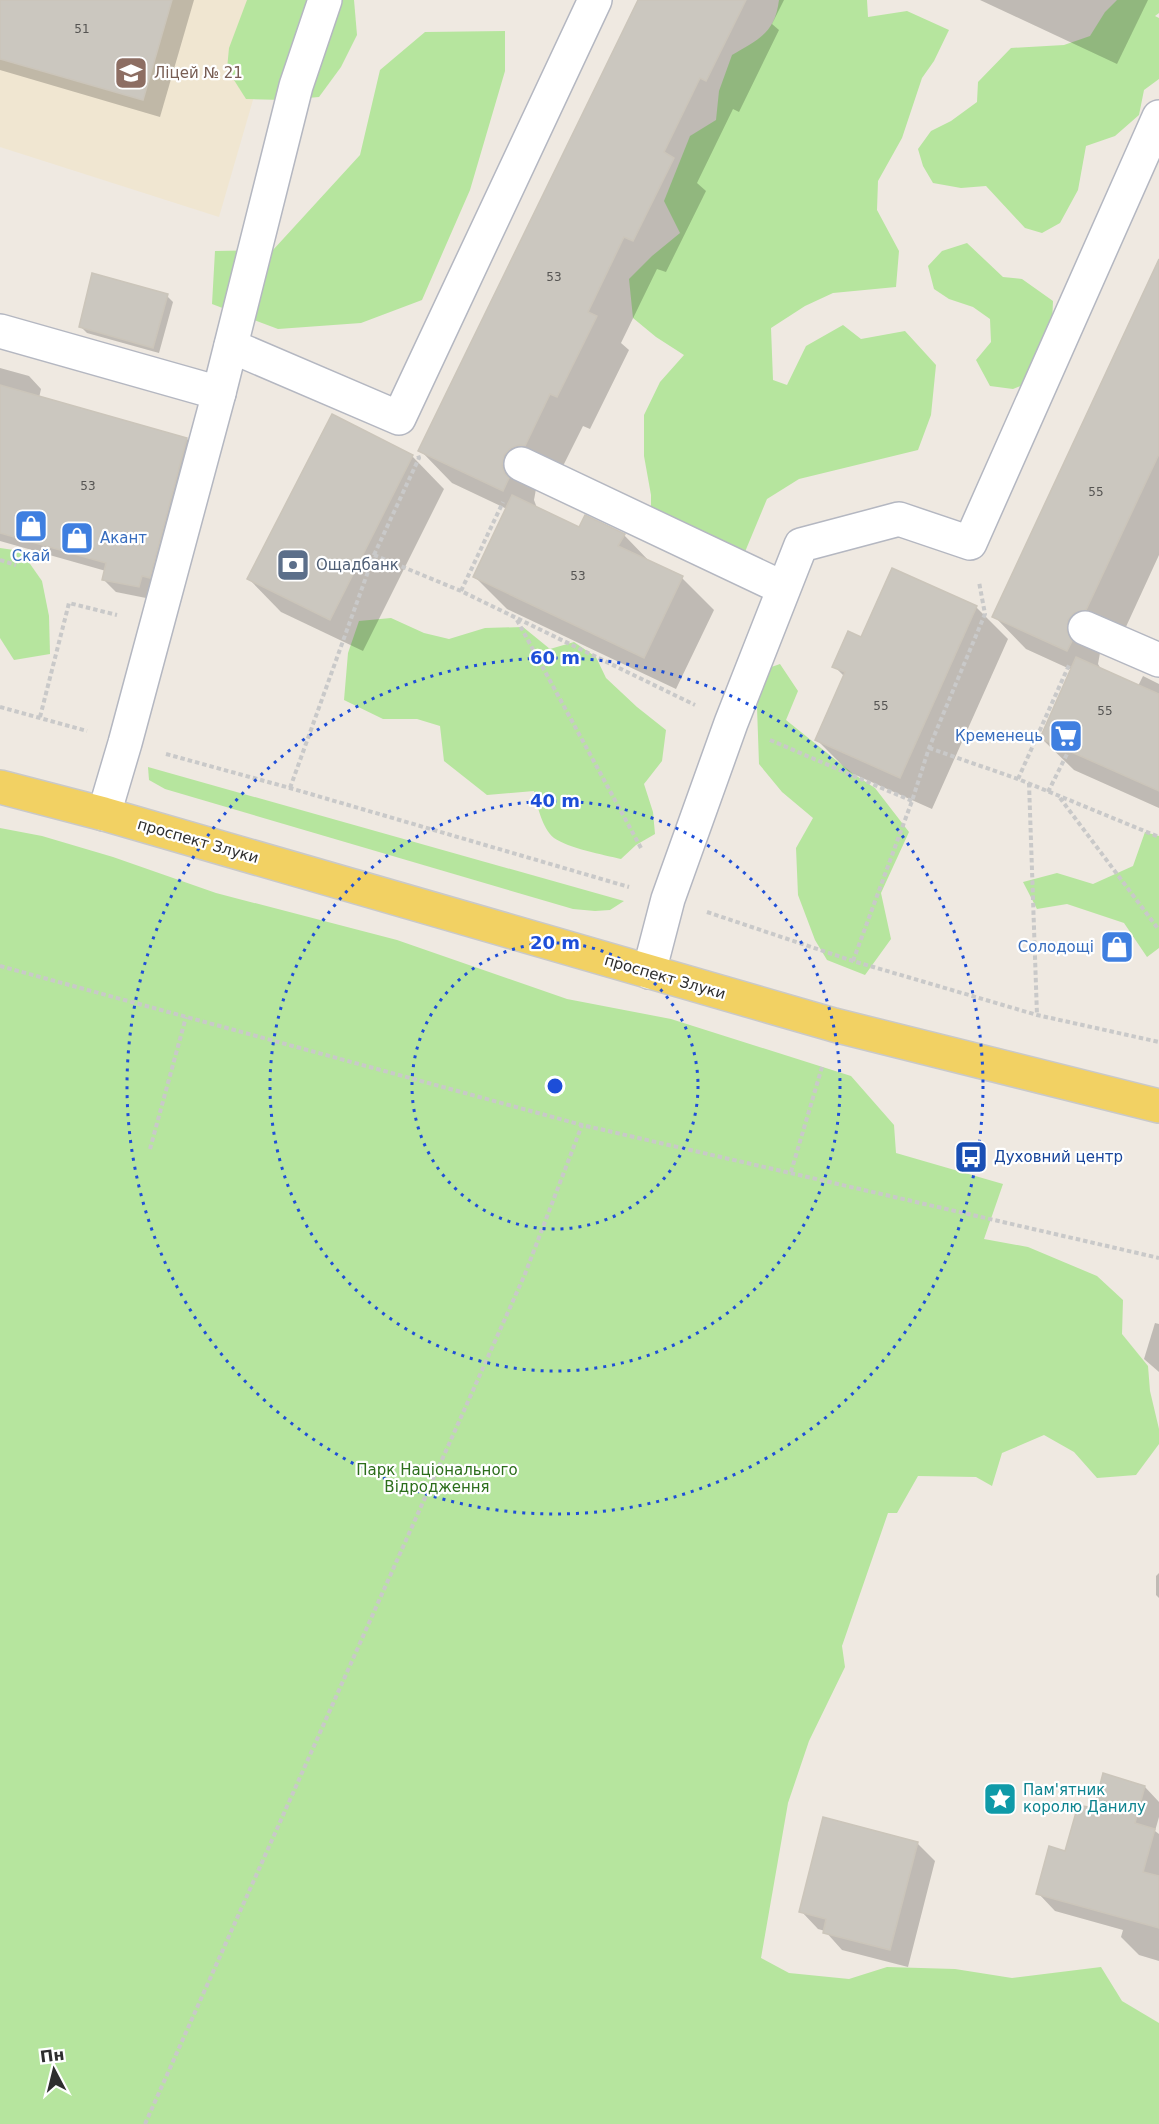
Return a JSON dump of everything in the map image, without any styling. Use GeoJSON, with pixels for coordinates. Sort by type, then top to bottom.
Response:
{"type":"FeatureCollection","features":[{"type":"Feature","properties":{"kind":"main road","name":"проспект Злуки"},"geometry":{"type":"LineString","coordinates":[[0,786],[834,1025],[1159,1106]]}},
{"type":"Feature","properties":{"kind":"lane"},"geometry":{"type":"LineString","coordinates":[[104,814],[219,393],[296,86],[325,0]]}},
{"type":"Feature","properties":{"kind":"lane"},"geometry":{"type":"LineString","coordinates":[[231,346],[399,418],[596,0]]}},
{"type":"Feature","properties":{"kind":"lane"},"geometry":{"type":"LineString","coordinates":[[649,972],[668,899],[731,723],[801,545],[899,519],[970,543],[1159,117]]}},
{"type":"Feature","properties":{"kind":"lane"},"geometry":{"type":"LineString","coordinates":[[0,331],[219,393]]}},
{"type":"Feature","properties":{"kind":"lane"},"geometry":{"type":"LineString","coordinates":[[521,464],[783,588]]}},
{"type":"Feature","properties":{"kind":"lane"},"geometry":{"type":"LineString","coordinates":[[1085,628],[1159,660]]}},
{"type":"Feature","properties":{"kind":"path"},"geometry":{"type":"LineString","coordinates":[[290,788],[374,555],[419,458],[399,418]]}},
{"type":"Feature","properties":{"kind":"path"},"geometry":{"type":"LineString","coordinates":[[461,591],[521,464]]}},
{"type":"Feature","properties":{"kind":"path"},"geometry":{"type":"LineString","coordinates":[[853,961],[929,748],[985,614],[970,543]]}},
{"type":"Feature","properties":{"kind":"path"},"geometry":{"type":"LineString","coordinates":[[374,555],[461,591],[731,723],[912,801]]}},
{"type":"Feature","properties":{"kind":"path"},"geometry":{"type":"LineString","coordinates":[[0,560],[16,565]]}},
{"type":"Feature","properties":{"kind":"path"},"geometry":{"type":"LineString","coordinates":[[40,717],[69,603],[155,626]]}},
{"type":"Feature","properties":{"kind":"path"},"geometry":{"type":"LineString","coordinates":[[516,618],[668,899]]}},
{"type":"Feature","properties":{"kind":"path"},"geometry":{"type":"LineString","coordinates":[[1018,779],[1085,628]]}},
{"type":"Feature","properties":{"kind":"path"},"geometry":{"type":"LineString","coordinates":[[0,707],[290,788],[668,899],[853,961],[1037,1015],[1159,1042]]}},
{"type":"Feature","properties":{"kind":"path"},"geometry":{"type":"LineString","coordinates":[[929,748],[1029,783],[1060,798],[1159,837]]}},
{"type":"Feature","properties":{"kind":"path"},"geometry":{"type":"LineString","coordinates":[[1048,792],[1069,750]]}},
{"type":"Feature","properties":{"kind":"path"},"geometry":{"type":"LineString","coordinates":[[1029,783],[1037,1015]]}},
{"type":"Feature","properties":{"kind":"path"},"geometry":{"type":"LineString","coordinates":[[1060,798],[1159,930]]}},
{"type":"Feature","properties":{"kind":"path"},"geometry":{"type":"LineString","coordinates":[[0,966],[582,1125],[1159,1258]]}},
{"type":"Feature","properties":{"kind":"path"},"geometry":{"type":"LineString","coordinates":[[150,1149],[186,1017]]}},
{"type":"Feature","properties":{"kind":"path"},"geometry":{"type":"LineString","coordinates":[[791,1172],[822,1067]]}},
{"type":"Feature","properties":{"kind":"path"},"geometry":{"type":"LineString","coordinates":[[145,2124],[525,1274],[582,1125]]}},
{"type":"Feature","properties":{"kind":"shaded area","name":"Ліцей № 21"},"geometry":{"type":"Polygon","coordinates":[[[0,0],[282,0],[219,217],[0,147],[0,0]]]}},
{"type":"Feature","properties":{"kind":"green space"},"geometry":{"type":"Polygon","coordinates":[[[247,0],[354,0],[357,35],[341,67],[319,97],[283,100],[246,99],[227,69],[229,48],[247,0]]]}},
{"type":"Feature","properties":{"kind":"green space"},"geometry":{"type":"Polygon","coordinates":[[[779,0],[867,0],[868,17],[907,11],[949,30],[934,61],[922,78],[902,138],[878,181],[877,210],[899,251],[896,287],[833,293],[805,306],[771,328],[773,380],[787,385],[806,346],[843,325],[861,339],[905,331],[936,365],[931,415],[918,450],[799,479],[767,499],[742,559],[651,522],[651,495],[644,456],[644,415],[660,382],[684,355],[656,337],[633,318],[629,279],[680,233],[664,201],[690,136],[716,120],[719,91],[732,55],[764,34],[774,20],[779,0]]]}},
{"type":"Feature","properties":{"kind":"green space"},"geometry":{"type":"Polygon","coordinates":[[[1117,0],[1159,0],[1159,13],[1155,16],[1159,18],[1159,79],[1144,90],[1139,115],[1115,136],[1086,146],[1078,190],[1060,223],[1042,233],[1025,228],[986,186],[961,188],[933,183],[923,166],[918,149],[931,131],[951,121],[977,102],[978,82],[1011,48],[1064,45],[1090,36],[1105,12],[1117,0]]]}},
{"type":"Feature","properties":{"kind":"green space"},"geometry":{"type":"Polygon","coordinates":[[[505,31],[505,71],[470,190],[422,300],[361,323],[278,329],[212,304],[215,251],[273,250],[360,155],[380,70],[425,32],[505,31]]]}},
{"type":"Feature","properties":{"kind":"green space"},"geometry":{"type":"Polygon","coordinates":[[[967,243],[1003,277],[1022,279],[1053,301],[1052,324],[1042,340],[1040,366],[1031,382],[1013,389],[990,386],[976,360],[991,342],[990,319],[973,307],[949,299],[934,289],[928,266],[942,251],[967,243]]]}},
{"type":"Feature","properties":{"kind":"green space"},"geometry":{"type":"Polygon","coordinates":[[[0,548],[21,551],[42,581],[49,616],[50,654],[14,660],[0,638],[0,548]]]}},
{"type":"Feature","properties":{"kind":"green space"},"geometry":{"type":"Polygon","coordinates":[[[391,618],[424,633],[449,639],[485,628],[523,627],[550,649],[574,642],[596,657],[606,678],[666,730],[662,761],[644,784],[653,812],[655,834],[636,845],[621,859],[560,842],[546,828],[534,791],[487,795],[444,761],[440,726],[417,719],[383,719],[344,700],[348,653],[359,621],[391,618]]]}},
{"type":"Feature","properties":{"kind":"green space"},"geometry":{"type":"Polygon","coordinates":[[[780,664],[798,691],[786,720],[852,773],[875,788],[909,832],[881,893],[891,939],[865,975],[827,960],[815,940],[798,895],[796,848],[813,818],[782,792],[759,764],[757,707],[760,671],[780,664]]]}},
{"type":"Feature","properties":{"kind":"green space"},"geometry":{"type":"Polygon","coordinates":[[[148,767],[624,901],[610,910],[573,909],[165,789],[149,780],[148,767]]]}},
{"type":"Feature","properties":{"kind":"green space","name":"Парк Національного Відродження"},"geometry":{"type":"Polygon","coordinates":[[[0,828],[42,836],[113,857],[216,893],[397,940],[567,999],[671,1019],[851,1076],[894,1125],[896,1153],[1003,1184],[984,1239],[1028,1247],[1097,1276],[1123,1300],[1122,1334],[1148,1366],[1150,1391],[1159,1429],[1159,1444],[1136,1475],[1097,1478],[1074,1452],[1044,1435],[1002,1453],[992,1486],[976,1477],[918,1476],[897,1513],[888,1513],[842,1646],[845,1667],[809,1741],[788,1803],[761,1958],[789,1973],[849,1979],[887,1967],[955,1969],[1012,1978],[1101,1967],[1122,2001],[1159,2023],[1159,2124],[0,2124],[0,828]]]}},
{"type":"Feature","properties":{"kind":"green space"},"geometry":{"type":"Polygon","coordinates":[[[1145,832],[1159,836],[1159,948],[1147,957],[1124,923],[1067,904],[1037,909],[1023,882],[1057,873],[1093,884],[1133,866],[1145,832]]]}},
{"type":"Feature","properties":{"kind":"building"},"geometry":{"type":"Polygon","coordinates":[[[0,0],[172,0],[143,100],[0,59],[0,0]]]}},
{"type":"Feature","properties":{"kind":"building"},"geometry":{"type":"Polygon","coordinates":[[[638,0],[746,0],[706,81],[700,78],[664,152],[674,158],[633,241],[624,237],[588,312],[597,316],[557,397],[550,394],[525,446],[519,445],[511,448],[504,455],[502,466],[509,478],[503,491],[418,451],[638,0]]]}},
{"type":"Feature","properties":{"kind":"building"},"geometry":{"type":"Polygon","coordinates":[[[1159,259],[1159,454],[1086,610],[1074,613],[1068,620],[1067,631],[1072,641],[1067,651],[992,617],[1159,259]]]}},
{"type":"Feature","properties":{"kind":"building"},"geometry":{"type":"Polygon","coordinates":[[[92,273],[168,294],[153,348],[79,327],[92,273]]]}},
{"type":"Feature","properties":{"kind":"building"},"geometry":{"type":"Polygon","coordinates":[[[0,385],[187,438],[150,578],[142,576],[139,587],[102,580],[106,563],[0,533],[0,385]]]}},
{"type":"Feature","properties":{"kind":"building"},"geometry":{"type":"Polygon","coordinates":[[[332,414],[413,455],[330,620],[247,579],[332,414]]]}},
{"type":"Feature","properties":{"kind":"building"},"geometry":{"type":"Polygon","coordinates":[[[512,495],[579,527],[585,515],[625,534],[618,546],[683,576],[644,658],[473,577],[512,495]]]}},
{"type":"Feature","properties":{"kind":"building"},"geometry":{"type":"Polygon","coordinates":[[[892,568],[977,606],[900,778],[815,740],[845,672],[832,667],[848,631],[861,637],[892,568]]]}},
{"type":"Feature","properties":{"kind":"building"},"geometry":{"type":"Polygon","coordinates":[[[1076,657],[1159,694],[1159,791],[1040,738],[1076,657]]]}},
{"type":"Feature","properties":{"kind":"building"},"geometry":{"type":"Polygon","coordinates":[[[1103,1773],[1145,1786],[1135,1823],[1155,1829],[1143,1872],[1159,1876],[1159,1928],[1036,1894],[1049,1846],[1065,1851],[1078,1805],[1094,1808],[1103,1773]]]}},
{"type":"Feature","properties":{"kind":"building"},"geometry":{"type":"Polygon","coordinates":[[[823,1817],[918,1842],[890,1950],[823,1933],[826,1919],[799,1912],[823,1817]]]}},
{"type":"Feature","properties":{"kind":"place","name":"Ліцей № 21"},"geometry":{"type":"Point","coordinates":[131,73]}},
{"type":"Feature","properties":{"kind":"place","name":"Скай"},"geometry":{"type":"Point","coordinates":[31,526]}},
{"type":"Feature","properties":{"kind":"place","name":"Акант"},"geometry":{"type":"Point","coordinates":[77,538]}},
{"type":"Feature","properties":{"kind":"place","name":"Ощадбанк"},"geometry":{"type":"Point","coordinates":[293,565]}},
{"type":"Feature","properties":{"kind":"place","name":"Кременець"},"geometry":{"type":"Point","coordinates":[1066,736]}},
{"type":"Feature","properties":{"kind":"place","name":"Солодощі"},"geometry":{"type":"Point","coordinates":[1117,947]}},
{"type":"Feature","properties":{"kind":"place","name":"Духовний центр"},"geometry":{"type":"Point","coordinates":[971,1157]}},
{"type":"Feature","properties":{"kind":"place","name":"Пам'ятник королю Данилу"},"geometry":{"type":"Point","coordinates":[1000,1799]}}]}
